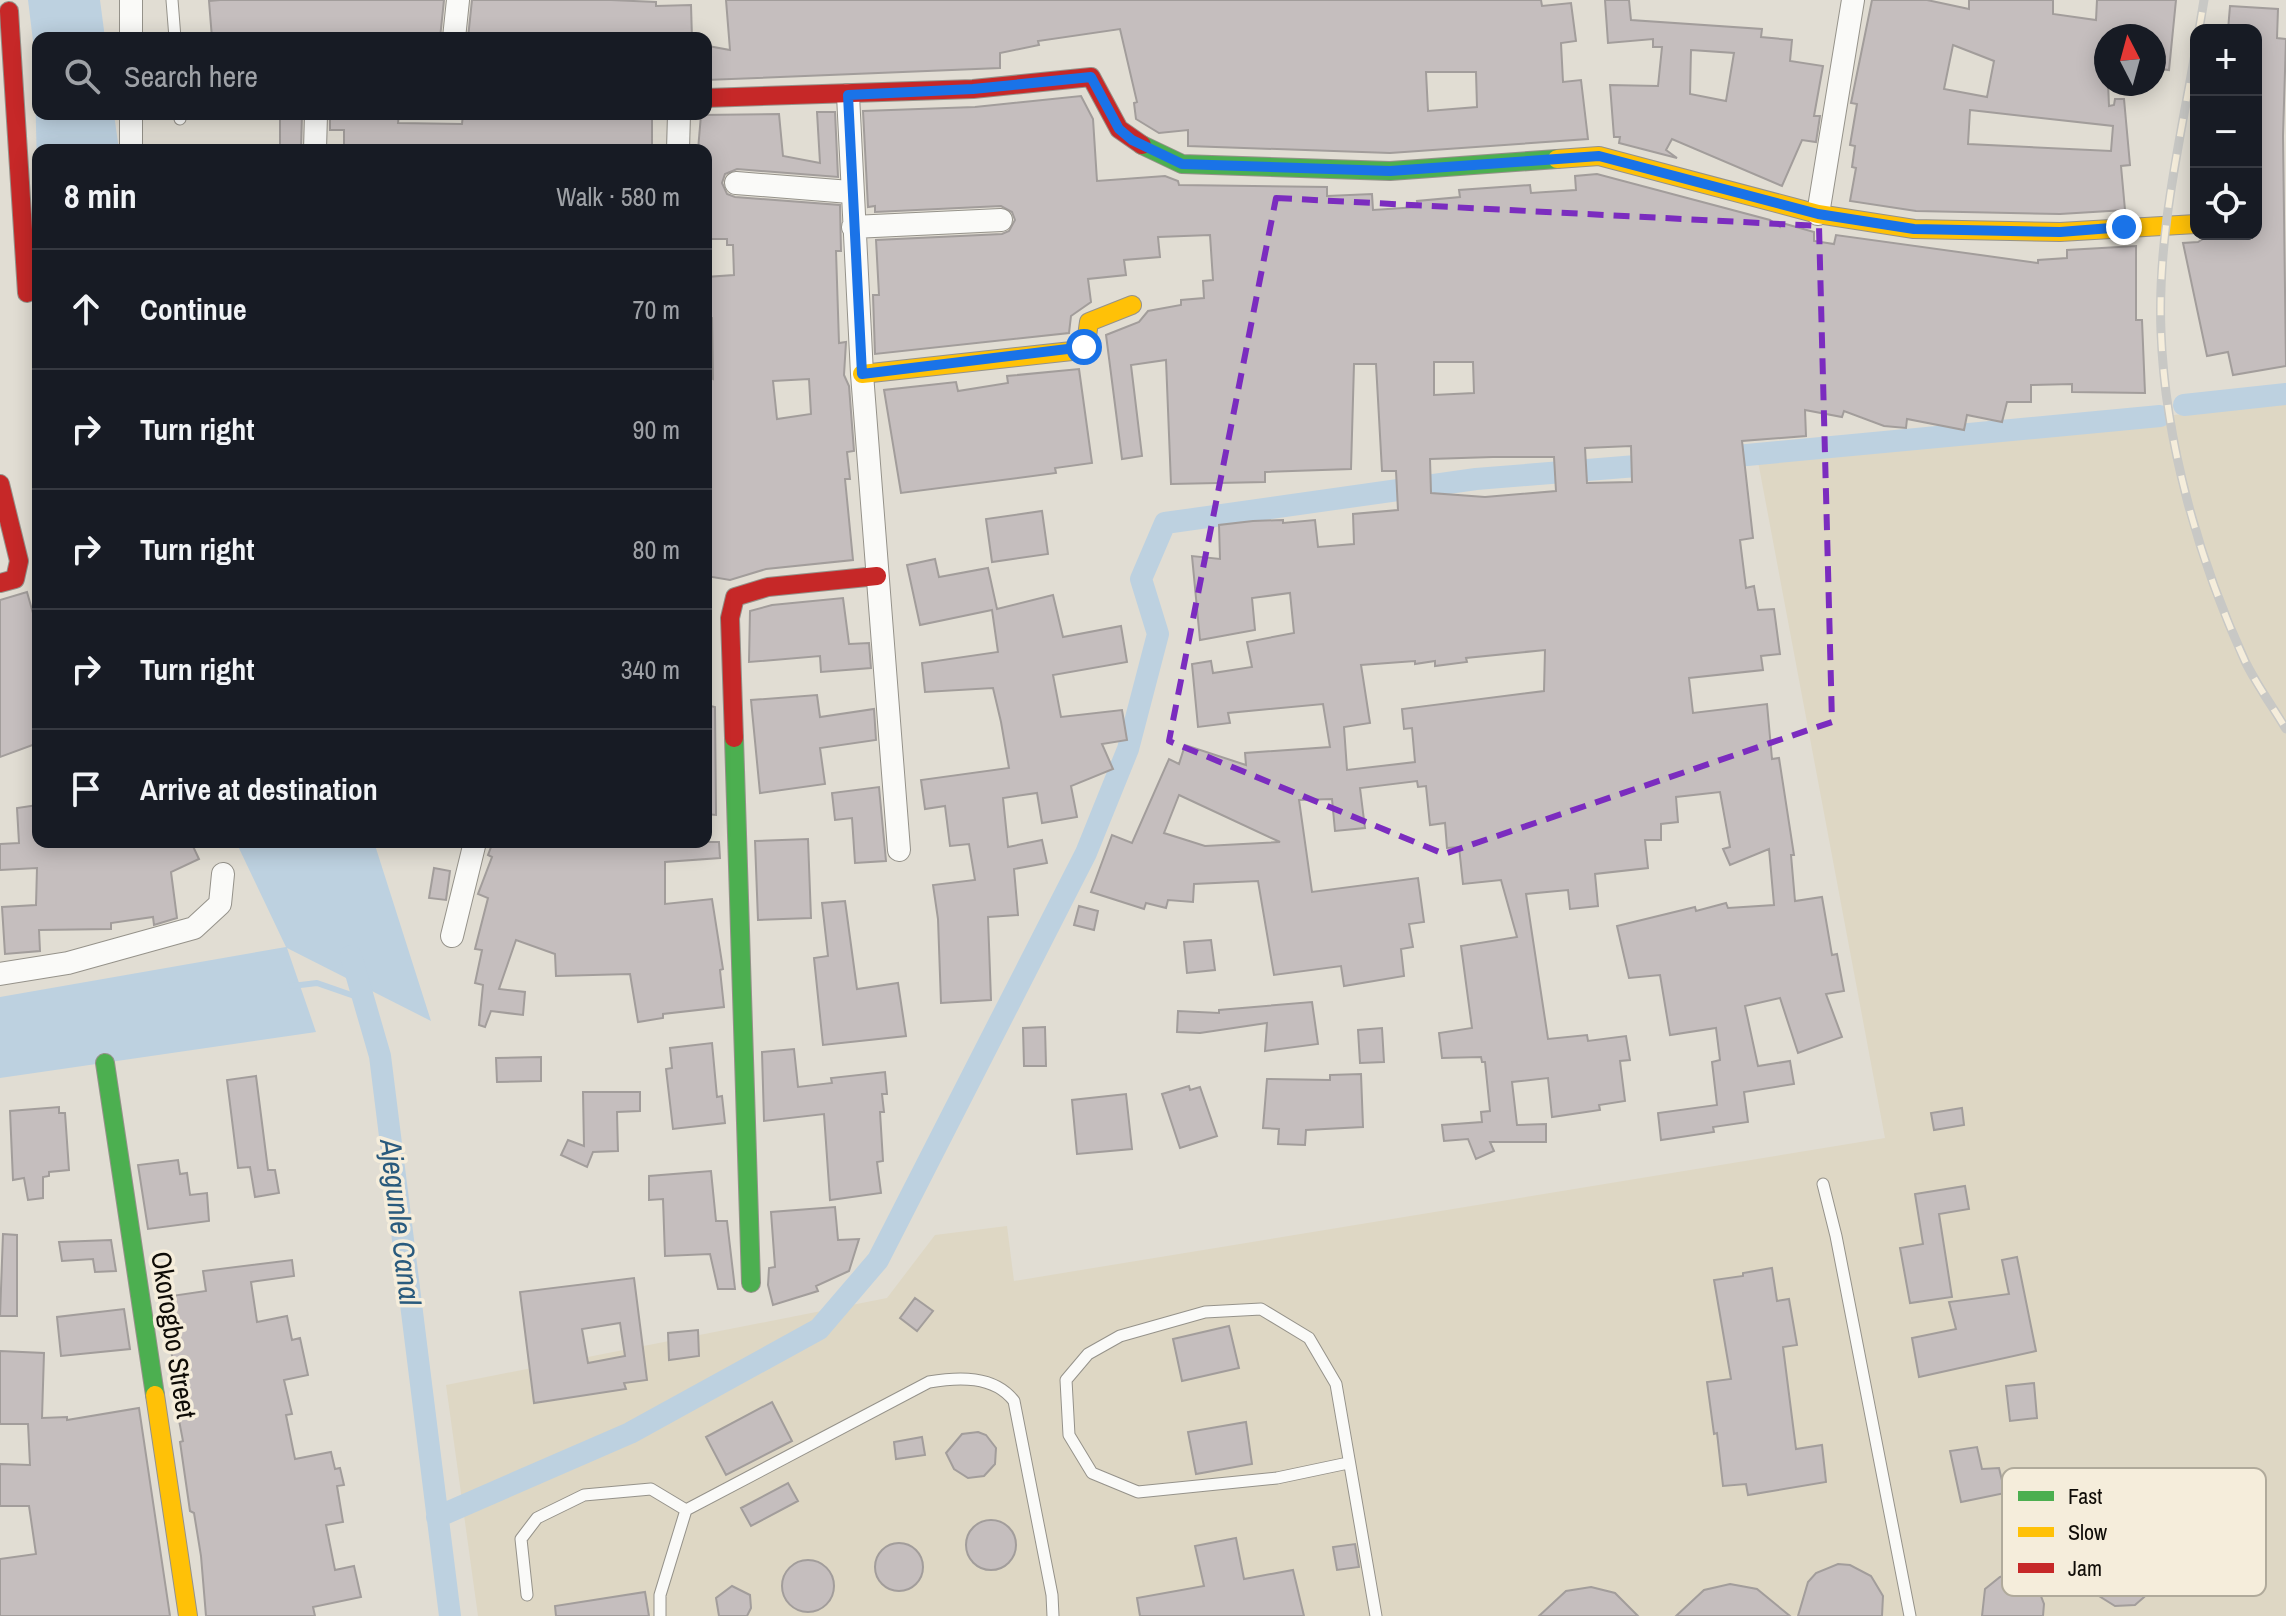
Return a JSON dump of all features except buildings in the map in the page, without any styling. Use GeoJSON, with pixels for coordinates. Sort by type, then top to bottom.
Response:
{"type":"FeatureCollection","features":[{"type":"Feature","properties":{"kind":"street"},"geometry":{"type":"LineString","coordinates":[[131,0],[131,32]]}},
{"type":"Feature","properties":{"kind":"street"},"geometry":{"type":"LineString","coordinates":[[455,32],[458,0]]}},
{"type":"Feature","properties":{"kind":"street"},"geometry":{"type":"LineString","coordinates":[[1818,214],[1853,0]]}},
{"type":"Feature","properties":{"kind":"street"},"geometry":{"type":"LineString","coordinates":[[9,11],[7,125],[27,293]]}},
{"type":"Feature","properties":{"kind":"street"},"geometry":{"type":"LineString","coordinates":[[712,98],[973,89],[1091,77],[1119,129],[1132,140],[1182,164],[1390,171],[1606,157],[1818,214],[1914,229],[2060,232],[2190,224]]}},
{"type":"Feature","properties":{"kind":"street"},"geometry":{"type":"LineString","coordinates":[[848,95],[850,192],[862,374],[899,850]]}},
{"type":"Feature","properties":{"kind":"street"},"geometry":{"type":"LineString","coordinates":[[131,120],[131,144]]}},
{"type":"Feature","properties":{"kind":"street"},"geometry":{"type":"LineString","coordinates":[[315,144],[316,120]]}},
{"type":"Feature","properties":{"kind":"street"},"geometry":{"type":"LineString","coordinates":[[678,144],[679,120]]}},
{"type":"Feature","properties":{"kind":"street"},"geometry":{"type":"LineString","coordinates":[[736,183],[850,192]]}},
{"type":"Feature","properties":{"kind":"street"},"geometry":{"type":"LineString","coordinates":[[853,227],[1001,220]]}},
{"type":"Feature","properties":{"kind":"street"},"geometry":{"type":"LineString","coordinates":[[862,374],[1081,350],[1086,343],[1089,322],[1132,305]]}},
{"type":"Feature","properties":{"kind":"street"},"geometry":{"type":"LineString","coordinates":[[0,484],[19,561],[15,579],[0,583]]}},
{"type":"Feature","properties":{"kind":"street"},"geometry":{"type":"LineString","coordinates":[[751,1283],[730,618],[735,597],[768,587],[877,576]]}},
{"type":"Feature","properties":{"kind":"street"},"geometry":{"type":"LineString","coordinates":[[452,936],[474,848]]}},
{"type":"Feature","properties":{"kind":"street"},"geometry":{"type":"LineString","coordinates":[[0,974],[68,963],[194,928],[220,904],[223,874]]}},
{"type":"Feature","properties":{"kind":"street","name":"Okorogbo Street"},"geometry":{"type":"LineString","coordinates":[[105,1063],[188,1616]]}},
{"type":"Feature","properties":{"kind":"lane"},"geometry":{"type":"LineString","coordinates":[[172,0],[175,32]]}},
{"type":"Feature","properties":{"kind":"lane"},"geometry":{"type":"LineString","coordinates":[[1823,1184],[1910,1616]]}},
{"type":"Feature","properties":{"kind":"lane"},"geometry":{"type":"LineString","coordinates":[[1348,1463],[1277,1478],[1138,1492],[1092,1473],[1069,1435],[1066,1380],[1088,1354],[1120,1336],[1205,1312],[1261,1309],[1309,1338],[1336,1384],[1376,1616]]}},
{"type":"Feature","properties":{"kind":"lane"},"geometry":{"type":"LineString","coordinates":[[660,1616],[660,1595],[686,1510],[929,1382],[960,1377],[1004,1388],[1014,1401],[1052,1595],[1053,1616]]}},
{"type":"Feature","properties":{"kind":"lane"},"geometry":{"type":"LineString","coordinates":[[527,1595],[521,1539],[537,1518],[584,1495],[651,1489],[686,1510]]}},
{"type":"Feature","properties":{"kind":"highlighted area"},"geometry":{"type":"Polygon","coordinates":[[[1276,198],[1819,226],[1832,722],[1444,854],[1169,741],[1276,198]]]}},
{"type":"Feature","properties":{"kind":"shaded area"},"geometry":{"type":"Polygon","coordinates":[[[2286,404],[2286,1616],[478,1616],[446,1385],[887,1298],[935,1235],[1007,1226],[1014,1281],[1885,1138],[1757,456],[2286,404]]]}},
{"type":"Feature","properties":{"kind":"water"},"geometry":{"type":"Polygon","coordinates":[[[28,0],[100,0],[104,32],[32,33],[28,0]]]}},
{"type":"Feature","properties":{"kind":"water"},"geometry":{"type":"Polygon","coordinates":[[[36,120],[115,120],[118,144],[36,144],[36,120]]]}},
{"type":"Feature","properties":{"kind":"water"},"geometry":{"type":"Polygon","coordinates":[[[239,848],[376,848],[431,1021],[287,948],[316,1032],[0,1078],[0,997],[286,947],[239,848]]]}},
{"type":"Feature","properties":{"kind":"waterway"},"geometry":{"type":"LineString","coordinates":[[2184,405],[2286,394]]}},
{"type":"Feature","properties":{"kind":"waterway"},"geometry":{"type":"LineString","coordinates":[[1715,458],[2160,416]]}},
{"type":"Feature","properties":{"kind":"waterway"},"geometry":{"type":"LineString","coordinates":[[437,1517],[630,1433],[819,1329],[878,1260],[1086,853],[1128,749],[1158,634],[1141,579],[1165,523],[1476,479],[1661,464]]}},
{"type":"Feature","properties":{"kind":"waterway","name":"Ajegunle Canal"},"geometry":{"type":"LineString","coordinates":[[351,956],[380,1056],[450,1616]]}},
{"type":"Feature","properties":{"kind":"waterway"},"geometry":{"type":"LineString","coordinates":[[292,986],[317,983],[363,999]]}},
{"type":"Feature","properties":{"kind":"railway"},"geometry":{"type":"LineString","coordinates":[[2200,24],[2204,0]]}},
{"type":"Feature","properties":{"kind":"railway"},"geometry":{"type":"LineString","coordinates":[[2190,82],[2171,189],[2163,261],[2161,332],[2169,416],[2187,500],[2213,583],[2245,661],[2286,729]]}},
{"type":"Feature","properties":{"kind":"traffic: fast"},"geometry":{"type":"LineString","coordinates":[[1142,145],[1182,164],[1390,171],[1557,159]]}},
{"type":"Feature","properties":{"kind":"traffic: fast"},"geometry":{"type":"LineString","coordinates":[[734,738],[751,1283]]}},
{"type":"Feature","properties":{"kind":"traffic: fast"},"geometry":{"type":"LineString","coordinates":[[105,1063],[155,1395]]}},
{"type":"Feature","properties":{"kind":"traffic: slow"},"geometry":{"type":"LineString","coordinates":[[1557,159],[1599,156],[1818,214],[1914,229],[2060,232],[2190,224]]}},
{"type":"Feature","properties":{"kind":"traffic: slow"},"geometry":{"type":"LineString","coordinates":[[862,374],[1081,350],[1086,343],[1089,322],[1132,305]]}},
{"type":"Feature","properties":{"kind":"traffic: slow"},"geometry":{"type":"LineString","coordinates":[[155,1395],[188,1616]]}},
{"type":"Feature","properties":{"kind":"traffic: jam"},"geometry":{"type":"LineString","coordinates":[[9,11],[27,293]]}},
{"type":"Feature","properties":{"kind":"traffic: jam"},"geometry":{"type":"LineString","coordinates":[[712,98],[973,89],[1091,77],[1119,129],[1142,145]]}},
{"type":"Feature","properties":{"kind":"traffic: jam"},"geometry":{"type":"LineString","coordinates":[[0,484],[19,561],[15,579],[0,583]]}},
{"type":"Feature","properties":{"kind":"traffic: jam"},"geometry":{"type":"LineString","coordinates":[[734,738],[730,618],[735,597],[768,587],[877,576]]}},
{"type":"Feature","properties":{"kind":"route"},"geometry":{"type":"LineString","coordinates":[[1084,347],[1081,350],[862,374],[850,192],[848,95],[973,89],[1091,77],[1119,129],[1132,140],[1182,164],[1390,171],[1599,156],[1818,214],[1914,229],[2060,232],[2124,227]]}}]}
